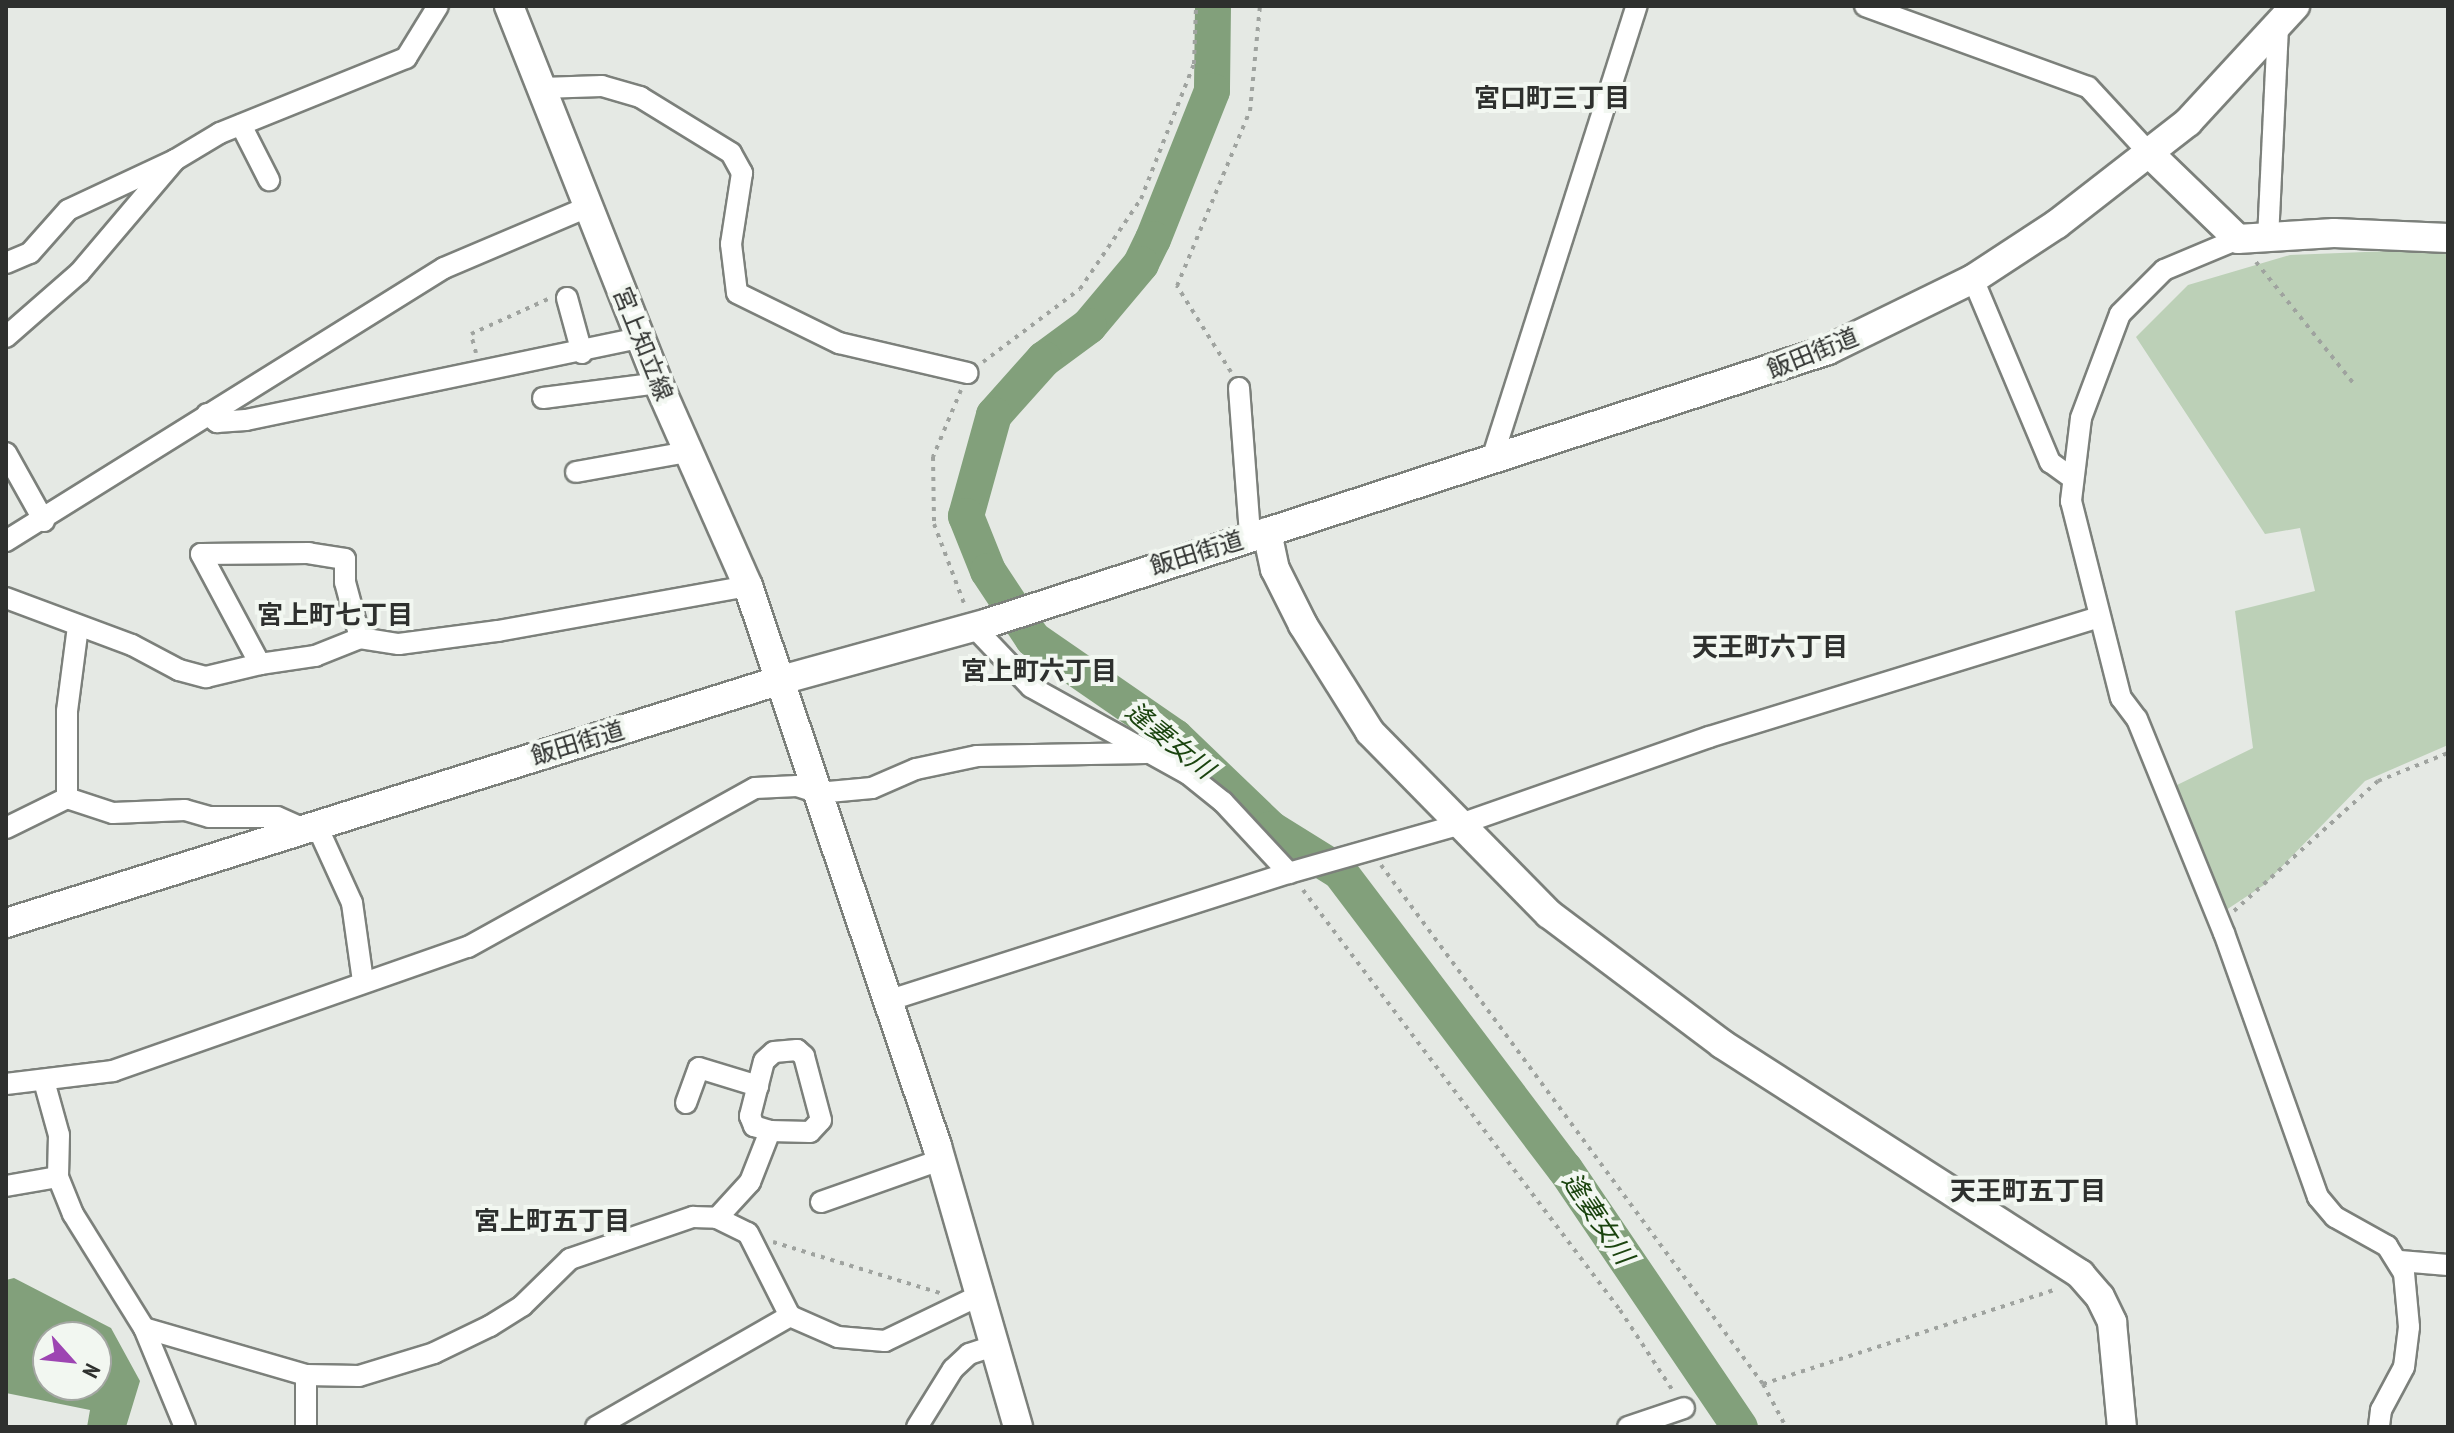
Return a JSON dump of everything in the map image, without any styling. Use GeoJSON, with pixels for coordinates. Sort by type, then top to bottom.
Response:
{"type":"FeatureCollection","features":[{"type":"Feature","properties":{"kind":"main road","name":"宮上知立線"},"geometry":{"type":"LineString","coordinates":[[509,6],[658,383],[748,586],[940,1160],[1018,1427]]}},
{"type":"Feature","properties":{"kind":"main road","name":"飯田街道"},"geometry":{"type":"LineString","coordinates":[[6,923],[781,680],[980,625],[1088,587],[1828,350],[1973,279],[2057,224],[2188,122],[2286,16]]}},
{"type":"Feature","properties":{"kind":"main road"},"geometry":{"type":"LineString","coordinates":[[2150,154],[2238,239],[2334,233],[2448,238]]}},
{"type":"Feature","properties":{"kind":"main road"},"geometry":{"type":"LineString","coordinates":[[1259,534],[1303,625],[1370,732],[1458,825],[1549,914],[1654,997],[2080,1274],[2112,1322],[2122,1427]]}},
{"type":"Feature","properties":{"kind":"street"},"geometry":{"type":"LineString","coordinates":[[6,263],[30,253],[68,210],[241,125],[406,58],[438,6]]}},
{"type":"Feature","properties":{"kind":"street"},"geometry":{"type":"LineString","coordinates":[[1492,459],[1637,6]]}},
{"type":"Feature","properties":{"kind":"street"},"geometry":{"type":"LineString","coordinates":[[1865,6],[2088,87],[2150,154]]}},
{"type":"Feature","properties":{"kind":"street"},"geometry":{"type":"LineString","coordinates":[[2268,239],[2286,16]]}},
{"type":"Feature","properties":{"kind":"street"},"geometry":{"type":"LineString","coordinates":[[542,88],[602,86],[640,97],[731,153],[742,173],[731,244],[737,293],[839,343],[968,373]]}},
{"type":"Feature","properties":{"kind":"street"},"geometry":{"type":"LineString","coordinates":[[241,125],[269,180]]}},
{"type":"Feature","properties":{"kind":"street"},"geometry":{"type":"LineString","coordinates":[[6,337],[79,273],[175,160]]}},
{"type":"Feature","properties":{"kind":"street"},"geometry":{"type":"LineString","coordinates":[[6,541],[44,521],[207,414],[444,268],[590,206]]}},
{"type":"Feature","properties":{"kind":"street"},"geometry":{"type":"LineString","coordinates":[[2238,239],[2164,270],[2125,306],[2097,367],[2071,477],[2071,501],[2121,698],[2137,719],[2220,923],[2318,1197],[2335,1217],[2373,1236],[2400,1261],[2448,1265]]}},
{"type":"Feature","properties":{"kind":"street"},"geometry":{"type":"LineString","coordinates":[[1973,279],[2050,462],[2071,477]]}},
{"type":"Feature","properties":{"kind":"street"},"geometry":{"type":"LineString","coordinates":[[560,298],[582,353]]}},
{"type":"Feature","properties":{"kind":"street"},"geometry":{"type":"LineString","coordinates":[[207,414],[217,422],[246,420],[582,353],[642,337]]}},
{"type":"Feature","properties":{"kind":"street"},"geometry":{"type":"LineString","coordinates":[[543,398],[658,383]]}},
{"type":"Feature","properties":{"kind":"street"},"geometry":{"type":"LineString","coordinates":[[1239,388],[1259,534]]}},
{"type":"Feature","properties":{"kind":"street"},"geometry":{"type":"LineString","coordinates":[[576,472],[687,452]]}},
{"type":"Feature","properties":{"kind":"street"},"geometry":{"type":"LineString","coordinates":[[6,453],[44,521]]}},
{"type":"Feature","properties":{"kind":"street"},"geometry":{"type":"LineString","coordinates":[[260,664],[201,554],[309,553],[345,559],[345,582],[360,638]]}},
{"type":"Feature","properties":{"kind":"street"},"geometry":{"type":"LineString","coordinates":[[6,598],[206,677],[260,664],[315,656],[360,638],[399,644],[498,631],[748,586]]}},
{"type":"Feature","properties":{"kind":"street"},"geometry":{"type":"LineString","coordinates":[[887,1001],[1294,872],[1458,825],[1709,737],[2099,617]]}},
{"type":"Feature","properties":{"kind":"street"},"geometry":{"type":"LineString","coordinates":[[980,625],[1031,687],[1188,774],[1223,802],[1294,872]]}},
{"type":"Feature","properties":{"kind":"street"},"geometry":{"type":"LineString","coordinates":[[67,798],[67,711],[78,626]]}},
{"type":"Feature","properties":{"kind":"street"},"geometry":{"type":"LineString","coordinates":[[6,1084],[113,1071],[489,938],[755,788],[797,786],[818,793],[872,788],[959,758],[1146,753]]}},
{"type":"Feature","properties":{"kind":"street"},"geometry":{"type":"LineString","coordinates":[[7,823],[67,798],[113,813],[185,810],[209,817],[277,817],[309,826],[352,903],[363,981]]}},
{"type":"Feature","properties":{"kind":"street"},"geometry":{"type":"LineString","coordinates":[[785,1049],[804,1056],[821,1120],[810,1132],[770,1131],[754,1126],[750,1116],[768,1056],[785,1049]]}},
{"type":"Feature","properties":{"kind":"street"},"geometry":{"type":"LineString","coordinates":[[686,1103],[699,1068],[758,1086]]}},
{"type":"Feature","properties":{"kind":"street"},"geometry":{"type":"LineString","coordinates":[[44,1081],[59,1135],[58,1177],[100,1263],[144,1328],[185,1427]]}},
{"type":"Feature","properties":{"kind":"street"},"geometry":{"type":"LineString","coordinates":[[717,1218],[750,1182],[770,1131]]}},
{"type":"Feature","properties":{"kind":"street"},"geometry":{"type":"LineString","coordinates":[[821,1202],[940,1160]]}},
{"type":"Feature","properties":{"kind":"street"},"geometry":{"type":"LineString","coordinates":[[6,1186],[58,1177]]}},
{"type":"Feature","properties":{"kind":"street"},"geometry":{"type":"LineString","coordinates":[[144,1328],[306,1375],[359,1376],[434,1353],[522,1306],[570,1259],[693,1217],[717,1218],[748,1233],[790,1316],[822,1333],[875,1343],[978,1296]]}},
{"type":"Feature","properties":{"kind":"street"},"geometry":{"type":"LineString","coordinates":[[2379,1427],[2381,1410],[2404,1367],[2409,1327],[2400,1261]]}},
{"type":"Feature","properties":{"kind":"street"},"geometry":{"type":"LineString","coordinates":[[596,1427],[790,1316]]}},
{"type":"Feature","properties":{"kind":"street"},"geometry":{"type":"LineString","coordinates":[[917,1427],[953,1369],[969,1354],[993,1346]]}},
{"type":"Feature","properties":{"kind":"street"},"geometry":{"type":"LineString","coordinates":[[306,1375],[306,1427]]}},
{"type":"Feature","properties":{"kind":"street"},"geometry":{"type":"LineString","coordinates":[[1628,1427],[1684,1408]]}},
{"type":"Feature","properties":{"kind":"path"},"geometry":{"type":"LineString","coordinates":[[980,625],[934,524],[933,457],[968,373],[1080,289],[1141,199],[1194,64],[1196,6]]}},
{"type":"Feature","properties":{"kind":"path"},"geometry":{"type":"LineString","coordinates":[[1239,388],[1214,339],[1177,286],[1250,111],[1260,6]]}},
{"type":"Feature","properties":{"kind":"path"},"geometry":{"type":"LineString","coordinates":[[2238,239],[2355,385]]}},
{"type":"Feature","properties":{"kind":"path"},"geometry":{"type":"LineString","coordinates":[[481,374],[471,334],[560,298]]}},
{"type":"Feature","properties":{"kind":"path"},"geometry":{"type":"LineString","coordinates":[[2220,923],[2378,781],[2448,753]]}},
{"type":"Feature","properties":{"kind":"path"},"geometry":{"type":"LineString","coordinates":[[1363,852],[1763,1384],[1786,1427]]}},
{"type":"Feature","properties":{"kind":"path"},"geometry":{"type":"LineString","coordinates":[[1294,872],[1620,1310],[1684,1408]]}},
{"type":"Feature","properties":{"kind":"path"},"geometry":{"type":"LineString","coordinates":[[748,1233],[942,1293],[978,1296]]}},
{"type":"Feature","properties":{"kind":"path"},"geometry":{"type":"LineString","coordinates":[[1763,1384],[2057,1289],[2080,1274]]}},
{"type":"Feature","properties":{"kind":"shaded area"},"geometry":{"type":"Polygon","coordinates":[[[2415,250],[2448,254],[2448,745],[2365,781],[2264,885],[2220,914],[2177,785],[2253,748],[2235,611],[2315,591],[2300,528],[2265,534],[2136,337],[2188,285],[2290,255],[2415,250]]]}},
{"type":"Feature","properties":{"kind":"shaded area"},"geometry":{"type":"Polygon","coordinates":[[[14,1278],[97,1321],[32,1321],[32,1398],[6,1393],[6,1280],[14,1278]]]}},
{"type":"Feature","properties":{"kind":"shaded area"},"geometry":{"type":"Polygon","coordinates":[[[112,1330],[140,1381],[126,1427],[87,1427],[90,1410],[46,1401],[112,1401],[112,1330]]]}},
{"type":"Feature","properties":{"kind":"waterway","name":"逢妻女川"},"geometry":{"type":"LineString","coordinates":[[1213,6],[1212,91],[1141,264],[1089,326],[1044,359],[994,415],[966,516],[988,571],[1033,639],[1175,737],[1271,829],[1340,872],[1565,1169],[1740,1427]]}},
{"type":"Feature","properties":{"kind":"district","name":"宮口町三丁目"},"geometry":{"type":"Point","coordinates":[1552,98]}},
{"type":"Feature","properties":{"kind":"district","name":"宮上町七丁目"},"geometry":{"type":"Point","coordinates":[335,615]}},
{"type":"Feature","properties":{"kind":"district","name":"天王町六丁目"},"geometry":{"type":"Point","coordinates":[1770,647]}},
{"type":"Feature","properties":{"kind":"district","name":"宮上町六丁目"},"geometry":{"type":"Point","coordinates":[1039,671]}},
{"type":"Feature","properties":{"kind":"district","name":"天王町五丁目"},"geometry":{"type":"Point","coordinates":[2028,1191]}},
{"type":"Feature","properties":{"kind":"district","name":"宮上町五丁目"},"geometry":{"type":"Point","coordinates":[552,1221]}}]}
